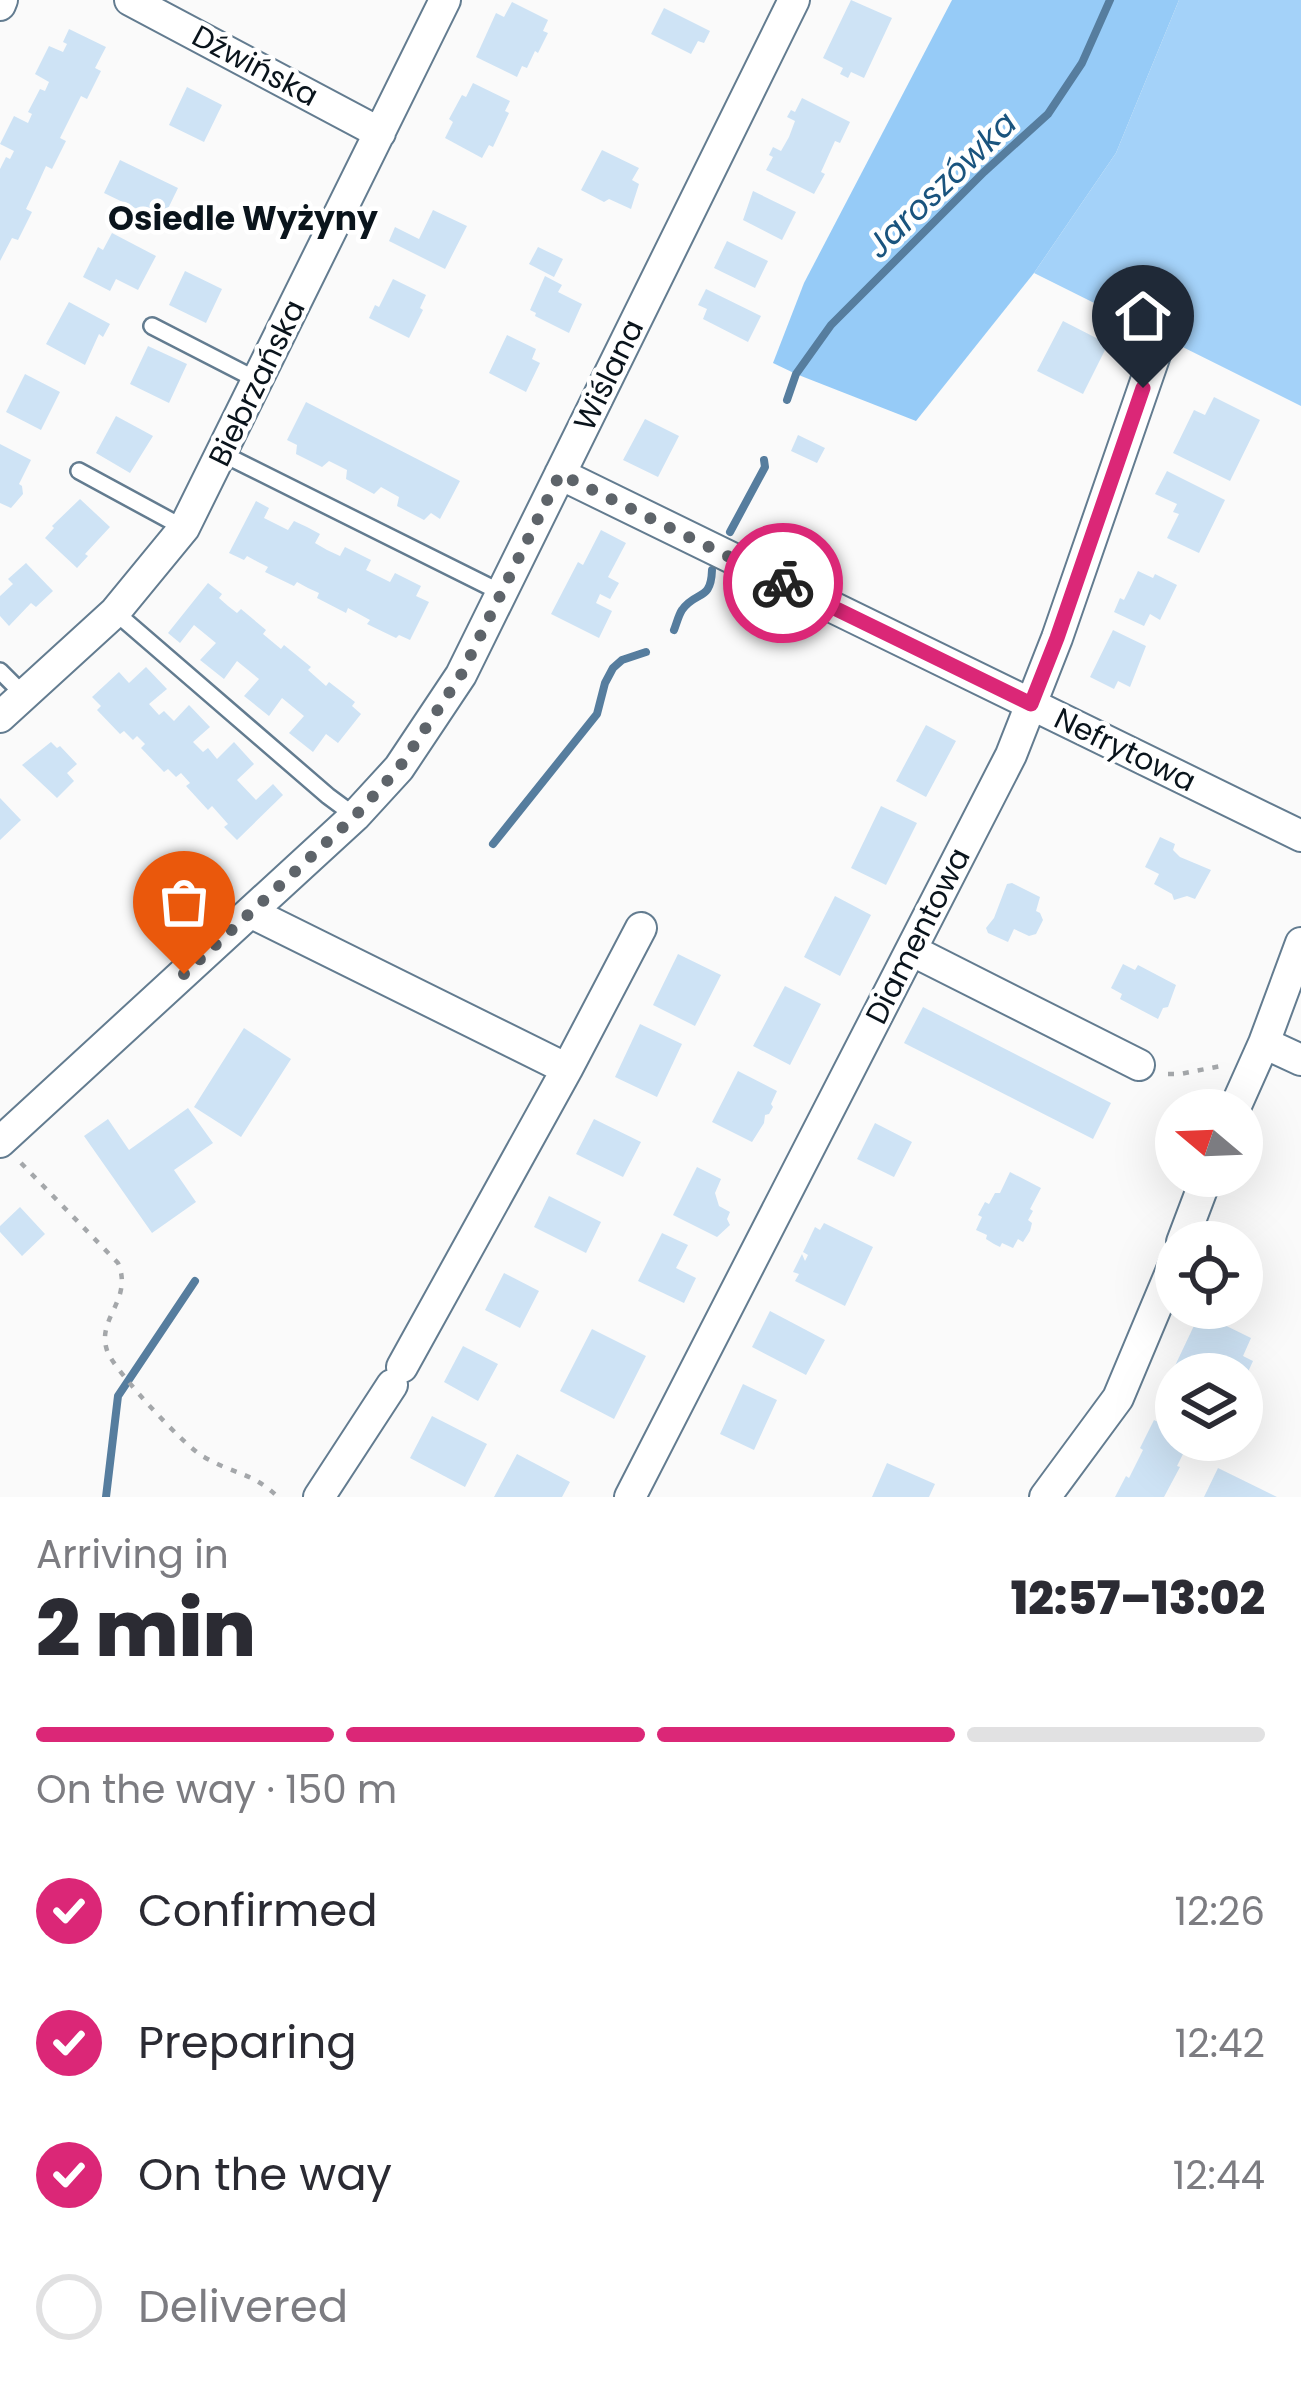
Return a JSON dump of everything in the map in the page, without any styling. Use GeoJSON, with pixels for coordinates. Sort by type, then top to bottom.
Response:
{"type":"FeatureCollection","features":[{"type":"Feature","properties":{"kind":"street","name":"Dźwińska"},"geometry":{"type":"LineString","coordinates":[[130,0],[380,133]]}},
{"type":"Feature","properties":{"kind":"street","name":"Biebrzańska"},"geometry":{"type":"LineString","coordinates":[[0,717],[115,612],[184,527],[445,0]]}},
{"type":"Feature","properties":{"kind":"street","name":"Wiślana"},"geometry":{"type":"LineString","coordinates":[[4,1130],[251,913],[399,768],[461,675],[794,0]]}},
{"type":"Feature","properties":{"kind":"street","name":"Diamentowa"},"geometry":{"type":"LineString","coordinates":[[630,1497],[1011,755],[1156,352]]}},
{"type":"Feature","properties":{"kind":"street","name":"Nefrytowa"},"geometry":{"type":"LineString","coordinates":[[560,474],[1301,836]]}},
{"type":"Feature","properties":{"kind":"street"},"geometry":{"type":"LineString","coordinates":[[251,913],[567,1069]]}},
{"type":"Feature","properties":{"kind":"street"},"geometry":{"type":"LineString","coordinates":[[319,1497],[397,1376],[641,928]]}},
{"type":"Feature","properties":{"kind":"street"},"geometry":{"type":"LineString","coordinates":[[1243,1089],[1301,943]]}},
{"type":"Feature","properties":{"kind":"street"},"geometry":{"type":"LineString","coordinates":[[911,950],[1139,1065]]}},
{"type":"Feature","properties":{"kind":"street"},"geometry":{"type":"LineString","coordinates":[[1260,1051],[1301,1060]]}},
{"type":"Feature","properties":{"kind":"street"},"geometry":{"type":"LineString","coordinates":[[1045,1497],[1118,1398],[1155,1310]]}},
{"type":"Feature","properties":{"kind":"lane"},"geometry":{"type":"LineString","coordinates":[[152,326],[259,381]]}},
{"type":"Feature","properties":{"kind":"lane"},"geometry":{"type":"LineString","coordinates":[[223,454],[502,593]]}},
{"type":"Feature","properties":{"kind":"lane"},"geometry":{"type":"LineString","coordinates":[[79,471],[184,527]]}},
{"type":"Feature","properties":{"kind":"lane"},"geometry":{"type":"LineString","coordinates":[[115,612],[355,816]]}},
{"type":"Feature","properties":{"kind":"lane"},"geometry":{"type":"LineString","coordinates":[[0,671],[24,695]]}},
{"type":"Feature","properties":{"kind":"path"},"geometry":{"type":"LineString","coordinates":[[1139,1065],[1180,1075],[1260,1051]]}},
{"type":"Feature","properties":{"kind":"path"},"geometry":{"type":"LineString","coordinates":[[4,1130],[118,1263],[124,1287],[109,1318],[106,1339],[123,1373],[201,1456],[253,1476],[278,1497]]}},
{"type":"Feature","properties":{"kind":"shaded area"},"geometry":{"type":"Polygon","coordinates":[[[952,0],[1179,0],[1116,153],[1034,273],[916,421],[773,363],[804,283],[952,0]]]}},
{"type":"Feature","properties":{"kind":"shaded area"},"geometry":{"type":"Polygon","coordinates":[[[1179,0],[1301,0],[1301,406],[1034,273],[1116,153],[1179,0]]]}},
{"type":"Feature","properties":{"kind":"building"},"geometry":{"type":"Polygon","coordinates":[[[851,0],[892,18],[864,78],[851,72],[848,78],[840,74],[843,68],[823,58],[851,0]]]}},
{"type":"Feature","properties":{"kind":"building"},"geometry":{"type":"Polygon","coordinates":[[[512,2],[548,20],[543,31],[548,33],[538,53],[517,77],[476,57],[496,13],[504,17],[512,2]]]}},
{"type":"Feature","properties":{"kind":"building"},"geometry":{"type":"Polygon","coordinates":[[[664,8],[710,31],[691,54],[651,34],[664,8]]]}},
{"type":"Feature","properties":{"kind":"building"},"geometry":{"type":"Polygon","coordinates":[[[69,29],[106,47],[95,68],[101,71],[87,99],[81,96],[60,138],[66,141],[52,169],[46,166],[18,240],[12,238],[0,261],[0,169],[14,151],[0,144],[14,116],[28,123],[32,114],[28,112],[49,82],[35,74],[49,46],[63,52],[69,29]]]}},
{"type":"Feature","properties":{"kind":"building"},"geometry":{"type":"Polygon","coordinates":[[[473,83],[510,101],[493,147],[489,145],[482,158],[445,138],[453,122],[449,119],[473,83]]]}},
{"type":"Feature","properties":{"kind":"building"},"geometry":{"type":"Polygon","coordinates":[[[187,87],[222,105],[204,142],[169,125],[187,87]]]}},
{"type":"Feature","properties":{"kind":"building"},"geometry":{"type":"Polygon","coordinates":[[[802,98],[850,122],[840,143],[835,141],[814,194],[766,170],[773,147],[781,151],[789,137],[795,121],[787,117],[802,98]]]}},
{"type":"Feature","properties":{"kind":"building"},"geometry":{"type":"Polygon","coordinates":[[[602,150],[639,168],[632,180],[639,184],[631,209],[581,190],[602,150]]]}},
{"type":"Feature","properties":{"kind":"building"},"geometry":{"type":"Polygon","coordinates":[[[120,160],[178,188],[162,221],[104,193],[120,160]]]}},
{"type":"Feature","properties":{"kind":"building"},"geometry":{"type":"Polygon","coordinates":[[[753,191],[796,212],[782,240],[743,220],[753,191]]]}},
{"type":"Feature","properties":{"kind":"building"},"geometry":{"type":"Polygon","coordinates":[[[433,210],[467,226],[445,269],[389,241],[395,227],[419,239],[433,210]]]}},
{"type":"Feature","properties":{"kind":"building"},"geometry":{"type":"Polygon","coordinates":[[[112,233],[156,256],[138,290],[116,279],[110,291],[83,277],[98,247],[103,250],[112,233]]]}},
{"type":"Feature","properties":{"kind":"building"},"geometry":{"type":"Polygon","coordinates":[[[727,241],[768,261],[755,288],[714,268],[727,241]]]}},
{"type":"Feature","properties":{"kind":"building"},"geometry":{"type":"Polygon","coordinates":[[[538,247],[563,259],[554,277],[529,264],[538,247]]]}},
{"type":"Feature","properties":{"kind":"building"},"geometry":{"type":"Polygon","coordinates":[[[185,271],[222,289],[206,323],[169,305],[185,271]]]}},
{"type":"Feature","properties":{"kind":"building"},"geometry":{"type":"Polygon","coordinates":[[[545,276],[562,285],[558,292],[582,304],[569,333],[530,310],[545,276]]]}},
{"type":"Feature","properties":{"kind":"building"},"geometry":{"type":"Polygon","coordinates":[[[393,279],[426,295],[409,338],[369,318],[393,279]]]}},
{"type":"Feature","properties":{"kind":"building"},"geometry":{"type":"Polygon","coordinates":[[[706,289],[761,316],[748,342],[703,319],[707,309],[698,305],[706,289]]]}},
{"type":"Feature","properties":{"kind":"building"},"geometry":{"type":"Polygon","coordinates":[[[69,302],[110,324],[103,337],[99,334],[85,365],[46,344],[69,302]]]}},
{"type":"Feature","properties":{"kind":"building"},"geometry":{"type":"Polygon","coordinates":[[[1063,321],[1108,344],[1083,394],[1037,371],[1063,321]]]}},
{"type":"Feature","properties":{"kind":"building"},"geometry":{"type":"Polygon","coordinates":[[[507,335],[536,349],[532,359],[540,363],[526,392],[489,373],[507,335]]]}},
{"type":"Feature","properties":{"kind":"building"},"geometry":{"type":"Polygon","coordinates":[[[148,346],[187,364],[169,403],[130,384],[148,346]]]}},
{"type":"Feature","properties":{"kind":"building"},"geometry":{"type":"Polygon","coordinates":[[[25,374],[60,392],[41,430],[6,412],[25,374]]]}},
{"type":"Feature","properties":{"kind":"building"},"geometry":{"type":"Polygon","coordinates":[[[1214,397],[1260,420],[1230,481],[1173,453],[1194,410],[1205,415],[1214,397]]]}},
{"type":"Feature","properties":{"kind":"building"},"geometry":{"type":"Polygon","coordinates":[[[306,402],[460,481],[440,519],[431,513],[424,520],[397,506],[399,497],[381,487],[374,494],[346,479],[347,470],[329,461],[322,467],[296,454],[297,445],[287,440],[306,402]]]}},
{"type":"Feature","properties":{"kind":"building"},"geometry":{"type":"Polygon","coordinates":[[[116,416],[153,436],[130,473],[96,453],[116,416]]]}},
{"type":"Feature","properties":{"kind":"building"},"geometry":{"type":"Polygon","coordinates":[[[645,419],[679,436],[658,477],[623,460],[645,419]]]}},
{"type":"Feature","properties":{"kind":"building"},"geometry":{"type":"Polygon","coordinates":[[[798,435],[825,448],[817,463],[791,451],[798,435]]]}},
{"type":"Feature","properties":{"kind":"building"},"geometry":{"type":"Polygon","coordinates":[[[0,444],[31,460],[19,484],[23,494],[11,508],[0,503],[0,444]]]}},
{"type":"Feature","properties":{"kind":"building"},"geometry":{"type":"Polygon","coordinates":[[[1167,471],[1225,500],[1199,553],[1167,538],[1179,514],[1173,512],[1177,504],[1155,494],[1167,471]]]}},
{"type":"Feature","properties":{"kind":"building"},"geometry":{"type":"Polygon","coordinates":[[[80,499],[110,527],[77,568],[45,538],[80,499]]]}},
{"type":"Feature","properties":{"kind":"building"},"geometry":{"type":"Polygon","coordinates":[[[256,501],[269,508],[264,518],[288,530],[294,521],[320,534],[315,543],[327,550],[340,556],[345,547],[371,560],[366,570],[390,582],[395,573],[421,586],[416,596],[429,602],[410,640],[367,624],[370,620],[317,598],[319,593],[297,582],[294,586],[265,572],[268,567],[247,556],[244,560],[229,553],[256,501]]]}},
{"type":"Feature","properties":{"kind":"building"},"geometry":{"type":"Polygon","coordinates":[[[601,530],[626,543],[608,577],[619,583],[610,599],[600,594],[596,603],[612,611],[599,638],[551,614],[601,530]]]}},
{"type":"Feature","properties":{"kind":"building"},"geometry":{"type":"Polygon","coordinates":[[[26,563],[53,591],[36,607],[31,603],[9,626],[0,616],[0,596],[13,584],[8,579],[26,563]]]}},
{"type":"Feature","properties":{"kind":"building"},"geometry":{"type":"Polygon","coordinates":[[[1138,571],[1177,585],[1160,620],[1150,614],[1144,626],[1114,612],[1138,571]]]}},
{"type":"Feature","properties":{"kind":"building"},"geometry":{"type":"Polygon","coordinates":[[[208,583],[228,606],[237,613],[241,609],[281,649],[284,645],[311,667],[308,670],[326,686],[329,682],[355,702],[352,706],[361,714],[338,743],[326,734],[313,752],[289,733],[304,716],[282,698],[269,716],[244,696],[259,679],[237,661],[224,679],[200,660],[216,643],[194,625],[180,643],[168,633],[208,583]]]}},
{"type":"Feature","properties":{"kind":"building"},"geometry":{"type":"Polygon","coordinates":[[[1113,630],[1146,646],[1130,687],[1118,681],[1114,689],[1090,677],[1113,630]]]}},
{"type":"Feature","properties":{"kind":"building"},"geometry":{"type":"Polygon","coordinates":[[[146,667],[167,689],[149,704],[159,715],[164,711],[174,721],[189,705],[210,727],[193,742],[203,752],[208,748],[217,759],[234,742],[254,764],[237,780],[256,800],[273,784],[283,795],[237,840],[212,806],[208,810],[186,786],[190,783],[181,773],[176,777],[168,769],[164,772],[141,748],[145,744],[137,736],[133,740],[124,731],[120,734],[97,710],[101,706],[92,697],[119,672],[129,683],[146,667]]]}},
{"type":"Feature","properties":{"kind":"building"},"geometry":{"type":"Polygon","coordinates":[[[926,725],[956,741],[926,797],[896,781],[926,725]]]}},
{"type":"Feature","properties":{"kind":"building"},"geometry":{"type":"Polygon","coordinates":[[[51,742],[77,764],[67,773],[74,781],[57,798],[22,765],[51,742]]]}},
{"type":"Feature","properties":{"kind":"building"},"geometry":{"type":"Polygon","coordinates":[[[0,798],[21,820],[0,840],[0,798]]]}},
{"type":"Feature","properties":{"kind":"building"},"geometry":{"type":"Polygon","coordinates":[[[881,806],[917,823],[886,885],[851,868],[881,806]]]}},
{"type":"Feature","properties":{"kind":"building"},"geometry":{"type":"Polygon","coordinates":[[[1160,837],[1175,844],[1173,850],[1180,857],[1211,870],[1195,899],[1174,900],[1154,884],[1159,874],[1145,867],[1160,837]]]}},
{"type":"Feature","properties":{"kind":"building"},"geometry":{"type":"Polygon","coordinates":[[[1007,884],[1040,897],[1036,911],[1043,920],[1036,934],[1014,929],[1008,942],[986,928],[1007,884]]]}},
{"type":"Feature","properties":{"kind":"building"},"geometry":{"type":"Polygon","coordinates":[[[835,896],[871,915],[840,976],[804,957],[835,896]]]}},
{"type":"Feature","properties":{"kind":"building"},"geometry":{"type":"Polygon","coordinates":[[[678,954],[721,975],[695,1026],[653,1005],[678,954]]]}},
{"type":"Feature","properties":{"kind":"building"},"geometry":{"type":"Polygon","coordinates":[[[1123,964],[1135,970],[1138,965],[1176,985],[1158,1019],[1120,999],[1122,994],[1111,988],[1123,964]]]}},
{"type":"Feature","properties":{"kind":"building"},"geometry":{"type":"Polygon","coordinates":[[[785,986],[821,1004],[790,1065],[753,1046],[785,986]]]}},
{"type":"Feature","properties":{"kind":"building"},"geometry":{"type":"Polygon","coordinates":[[[923,1007],[1111,1103],[1093,1139],[904,1043],[923,1007]]]}},
{"type":"Feature","properties":{"kind":"building"},"geometry":{"type":"Polygon","coordinates":[[[640,1024],[682,1044],[657,1097],[615,1077],[640,1024]]]}},
{"type":"Feature","properties":{"kind":"building"},"geometry":{"type":"Polygon","coordinates":[[[244,1028],[291,1059],[241,1137],[194,1107],[244,1028]]]}},
{"type":"Feature","properties":{"kind":"building"},"geometry":{"type":"Polygon","coordinates":[[[738,1071],[777,1091],[752,1142],[712,1122],[738,1071]]]}},
{"type":"Feature","properties":{"kind":"building"},"geometry":{"type":"Polygon","coordinates":[[[188,1108],[213,1143],[174,1170],[196,1202],[152,1233],[84,1136],[108,1119],[129,1150],[188,1108]]]}},
{"type":"Feature","properties":{"kind":"building"},"geometry":{"type":"Polygon","coordinates":[[[594,1119],[641,1142],[623,1177],[576,1154],[594,1119]]]}},
{"type":"Feature","properties":{"kind":"building"},"geometry":{"type":"Polygon","coordinates":[[[875,1123],[912,1142],[894,1177],[857,1159],[875,1123]]]}},
{"type":"Feature","properties":{"kind":"building"},"geometry":{"type":"Polygon","coordinates":[[[697,1167],[721,1179],[715,1193],[719,1206],[730,1212],[730,1225],[717,1237],[673,1215],[697,1167]]]}},
{"type":"Feature","properties":{"kind":"building"},"geometry":{"type":"Polygon","coordinates":[[[1010,1172],[1041,1188],[1030,1209],[1030,1231],[1013,1248],[1002,1243],[1000,1247],[976,1230],[985,1202],[989,1204],[1000,1193],[1010,1172]]]}},
{"type":"Feature","properties":{"kind":"building"},"geometry":{"type":"Polygon","coordinates":[[[549,1196],[601,1222],[586,1253],[534,1227],[549,1196]]]}},
{"type":"Feature","properties":{"kind":"building"},"geometry":{"type":"Polygon","coordinates":[[[20,1207],[45,1234],[22,1256],[0,1232],[0,1226],[20,1207]]]}},
{"type":"Feature","properties":{"kind":"building"},"geometry":{"type":"Polygon","coordinates":[[[824,1223],[873,1247],[845,1306],[795,1281],[799,1274],[793,1272],[802,1254],[805,1261],[808,1255],[803,1252],[815,1227],[820,1230],[824,1223]]]}},
{"type":"Feature","properties":{"kind":"building"},"geometry":{"type":"Polygon","coordinates":[[[662,1233],[688,1245],[676,1268],[696,1278],[684,1303],[638,1281],[662,1233]]]}},
{"type":"Feature","properties":{"kind":"building"},"geometry":{"type":"Polygon","coordinates":[[[504,1273],[539,1291],[520,1328],[485,1310],[504,1273]]]}},
{"type":"Feature","properties":{"kind":"building"},"geometry":{"type":"Polygon","coordinates":[[[770,1311],[825,1340],[806,1375],[752,1347],[770,1311]]]}},
{"type":"Feature","properties":{"kind":"building"},"geometry":{"type":"Polygon","coordinates":[[[592,1329],[646,1356],[614,1419],[560,1391],[592,1329]]]}},
{"type":"Feature","properties":{"kind":"building"},"geometry":{"type":"Polygon","coordinates":[[[1192,1329],[1233,1329],[1251,1338],[1244,1353],[1181,1353],[1192,1329]]]}},
{"type":"Feature","properties":{"kind":"building"},"geometry":{"type":"Polygon","coordinates":[[[463,1346],[498,1364],[478,1401],[444,1382],[463,1346]]]}},
{"type":"Feature","properties":{"kind":"building"},"geometry":{"type":"Polygon","coordinates":[[[743,1384],[777,1400],[754,1450],[720,1434],[743,1384]]]}},
{"type":"Feature","properties":{"kind":"building"},"geometry":{"type":"Polygon","coordinates":[[[432,1416],[487,1444],[465,1487],[410,1458],[432,1416]]]}},
{"type":"Feature","properties":{"kind":"building"},"geometry":{"type":"Polygon","coordinates":[[[1154,1420],[1155,1461],[1180,1461],[1180,1467],[1164,1497],[1115,1497],[1126,1476],[1129,1478],[1154,1420]]]}},
{"type":"Feature","properties":{"kind":"building"},"geometry":{"type":"Polygon","coordinates":[[[517,1454],[570,1482],[562,1497],[494,1497],[517,1454]]]}},
{"type":"Feature","properties":{"kind":"building"},"geometry":{"type":"Polygon","coordinates":[[[887,1463],[935,1484],[929,1497],[872,1497],[887,1463]]]}},
{"type":"Feature","properties":{"kind":"building"},"geometry":{"type":"Polygon","coordinates":[[[1218,1468],[1277,1497],[1204,1497],[1218,1468]]]}},
{"type":"Feature","properties":{"kind":"waterway","name":"Jaroszówka"},"geometry":{"type":"LineString","coordinates":[[787,400],[796,374],[831,325],[1048,114],[1082,63],[1110,0]]}},
{"type":"Feature","properties":{"kind":"waterway"},"geometry":{"type":"LineString","coordinates":[[730,532],[765,467],[764,460]]}},
{"type":"Feature","properties":{"kind":"waterway","name":"Jaroszówka"},"geometry":{"type":"LineString","coordinates":[[674,630],[682,610],[709,587],[712,570]]}},
{"type":"Feature","properties":{"kind":"waterway","name":"Jaroszówka"},"geometry":{"type":"LineString","coordinates":[[493,844],[597,714],[613,668],[646,652]]}},
{"type":"Feature","properties":{"kind":"waterway","name":"Jaroszówka"},"geometry":{"type":"LineString","coordinates":[[106,1497],[118,1396],[195,1281]]}},
{"type":"Feature","properties":{"kind":"way so far"},"geometry":{"type":"LineString","coordinates":[[184,974],[355,816],[399,768],[461,675],[560,474],[783,583]]}},
{"type":"Feature","properties":{"kind":"district","name":"Osiedle Wyżyny"},"geometry":{"type":"Point","coordinates":[243,218]}},
{"type":"Feature","properties":{"kind":"route"},"geometry":{"type":"LineString","coordinates":[[783,583],[1031,704],[1143,388]]}}]}
